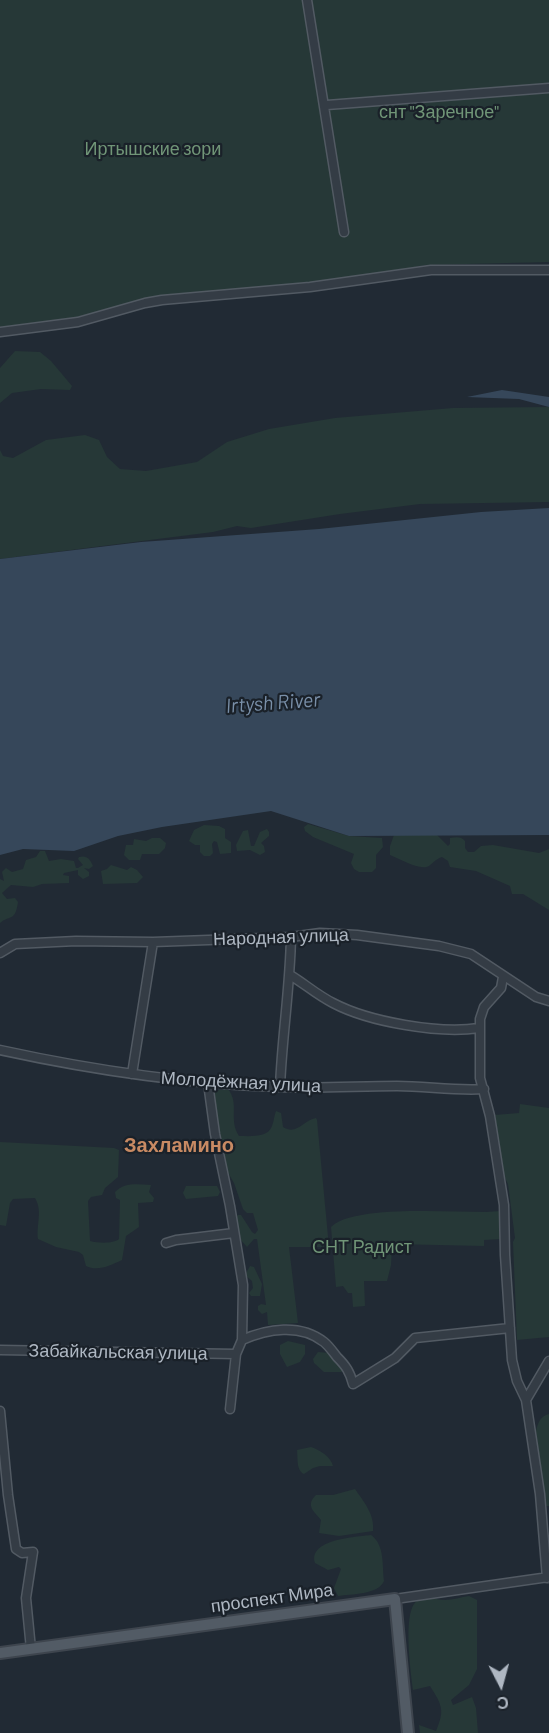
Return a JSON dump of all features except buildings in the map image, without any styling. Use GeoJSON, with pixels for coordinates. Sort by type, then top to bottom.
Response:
{"type":"FeatureCollection","features":[{"type":"Feature","properties":{"kind":"main road","name":"проспект Мира"},"geometry":{"type":"LineString","coordinates":[[0,1653],[394,1599]]}},
{"type":"Feature","properties":{"kind":"main road"},"geometry":{"type":"LineString","coordinates":[[394,1599],[408,1733]]}},
{"type":"Feature","properties":{"kind":"street"},"geometry":{"type":"LineString","coordinates":[[307,0],[344,232]]}},
{"type":"Feature","properties":{"kind":"street"},"geometry":{"type":"LineString","coordinates":[[327,105],[549,88]]}},
{"type":"Feature","properties":{"kind":"street"},"geometry":{"type":"LineString","coordinates":[[0,332],[69,323],[145,303],[174,298],[310,287],[431,270],[549,270]]}},
{"type":"Feature","properties":{"kind":"street","name":"Народная улица"},"geometry":{"type":"LineString","coordinates":[[0,953],[15,944],[291,938],[320,933],[357,935],[440,946],[471,954],[536,997],[549,1001]]}},
{"type":"Feature","properties":{"kind":"street"},"geometry":{"type":"LineString","coordinates":[[280,1087],[291,938]]}},
{"type":"Feature","properties":{"kind":"street"},"geometry":{"type":"LineString","coordinates":[[132,1074],[153,942]]}},
{"type":"Feature","properties":{"kind":"street"},"geometry":{"type":"LineString","coordinates":[[290,975],[305,984],[312,992],[336,1005],[386,1020],[445,1031],[479,1028]]}},
{"type":"Feature","properties":{"kind":"street"},"geometry":{"type":"LineString","coordinates":[[503,977],[501,988],[484,1007],[479,1028],[480,1078],[490,1116],[504,1205],[512,1360],[517,1380],[526,1400],[540,1494],[548,1578]]}},
{"type":"Feature","properties":{"kind":"street","name":"Молодёжная улица"},"geometry":{"type":"LineString","coordinates":[[0,1050],[56,1062],[208,1083],[280,1087],[400,1086],[484,1089]]}},
{"type":"Feature","properties":{"kind":"street"},"geometry":{"type":"LineString","coordinates":[[208,1083],[215,1134],[243,1285],[242,1340],[236,1354],[230,1409]]}},
{"type":"Feature","properties":{"kind":"street"},"geometry":{"type":"LineString","coordinates":[[166,1243],[234,1233]]}},
{"type":"Feature","properties":{"kind":"street"},"geometry":{"type":"LineString","coordinates":[[242,1340],[257,1333],[272,1330],[288,1330],[314,1336],[324,1343],[350,1371],[353,1384],[395,1358],[415,1338],[510,1328]]}},
{"type":"Feature","properties":{"kind":"street","name":"Забайкальская улица"},"geometry":{"type":"LineString","coordinates":[[0,1350],[236,1354]]}},
{"type":"Feature","properties":{"kind":"street"},"geometry":{"type":"LineString","coordinates":[[526,1400],[549,1361]]}},
{"type":"Feature","properties":{"kind":"street"},"geometry":{"type":"LineString","coordinates":[[0,1411],[16,1549],[22,1553],[33,1552],[26,1598],[31,1649]]}},
{"type":"Feature","properties":{"kind":"street","name":"проспект Мира"},"geometry":{"type":"LineString","coordinates":[[394,1599],[548,1578]]}},
{"type":"Feature","properties":{"kind":"green space","name":"Иртышские зори"},"geometry":{"type":"Polygon","coordinates":[[[0,0],[549,0],[549,262],[426,265],[356,278],[154,299],[73,318],[0,327],[0,0]]]}},
{"type":"Feature","properties":{"kind":"green space"},"geometry":{"type":"Polygon","coordinates":[[[15,351],[40,352],[51,361],[72,386],[70,390],[41,389],[12,393],[0,403],[0,368],[15,351]]]}},
{"type":"Feature","properties":{"kind":"green space"},"geometry":{"type":"Polygon","coordinates":[[[549,407],[549,502],[420,504],[251,528],[237,526],[213,532],[0,559],[0,450],[3,456],[13,458],[46,440],[85,435],[99,440],[107,457],[120,469],[146,471],[197,462],[227,442],[269,429],[335,418],[453,408],[549,407]]]}},
{"type":"Feature","properties":{"kind":"green space"},"geometry":{"type":"Polygon","coordinates":[[[308,824],[349,836],[382,838],[383,847],[376,855],[376,868],[372,872],[359,872],[354,869],[351,863],[354,854],[313,837],[305,831],[304,827],[308,824]]]}},
{"type":"Feature","properties":{"kind":"green space"},"geometry":{"type":"Polygon","coordinates":[[[204,825],[219,826],[225,829],[225,838],[231,842],[231,853],[220,854],[217,842],[214,841],[213,853],[210,856],[204,856],[200,852],[200,845],[189,841],[194,830],[204,825]]]}},
{"type":"Feature","properties":{"kind":"green space"},"geometry":{"type":"Polygon","coordinates":[[[267,829],[269,836],[261,843],[265,852],[260,855],[250,850],[237,851],[236,845],[243,831],[248,830],[251,846],[254,846],[260,832],[267,829]]]}},
{"type":"Feature","properties":{"kind":"green space"},"geometry":{"type":"Polygon","coordinates":[[[394,835],[437,835],[448,846],[450,838],[456,837],[465,841],[465,848],[468,852],[474,852],[481,846],[493,845],[539,853],[549,849],[549,910],[523,894],[512,894],[510,886],[476,871],[450,867],[448,861],[442,857],[429,866],[421,867],[390,855],[394,835]]]}},
{"type":"Feature","properties":{"kind":"green space"},"geometry":{"type":"Polygon","coordinates":[[[160,838],[166,843],[165,848],[159,854],[142,854],[140,860],[129,860],[124,855],[126,845],[133,845],[134,839],[146,841],[160,838]]]}},
{"type":"Feature","properties":{"kind":"green space"},"geometry":{"type":"Polygon","coordinates":[[[40,851],[45,851],[49,861],[61,859],[74,861],[78,868],[83,865],[79,857],[86,857],[93,866],[89,869],[84,868],[89,872],[89,876],[83,879],[78,875],[78,870],[64,873],[63,875],[69,876],[69,883],[42,884],[33,887],[11,885],[2,893],[7,899],[15,898],[18,902],[17,908],[14,915],[0,923],[0,879],[4,881],[2,872],[6,868],[12,872],[23,869],[26,860],[36,857],[40,851]]]}},
{"type":"Feature","properties":{"kind":"green space"},"geometry":{"type":"Polygon","coordinates":[[[111,865],[127,870],[131,867],[143,877],[137,883],[103,884],[101,871],[111,865]]]}},
{"type":"Feature","properties":{"kind":"green space"},"geometry":{"type":"Polygon","coordinates":[[[228,1089],[233,1100],[234,1124],[239,1136],[258,1136],[267,1133],[272,1126],[276,1111],[281,1113],[283,1127],[292,1130],[311,1119],[316,1118],[317,1120],[329,1247],[289,1247],[298,1323],[268,1325],[267,1312],[262,1314],[258,1310],[261,1304],[266,1305],[257,1239],[254,1239],[247,1247],[239,1238],[234,1219],[241,1215],[252,1232],[255,1234],[258,1230],[253,1213],[247,1213],[243,1209],[234,1183],[226,1169],[217,1134],[212,1094],[228,1089]]]}},
{"type":"Feature","properties":{"kind":"green space"},"geometry":{"type":"Polygon","coordinates":[[[520,1104],[549,1108],[549,1337],[517,1340],[513,1242],[515,1238],[495,1115],[519,1113],[520,1104]]]}},
{"type":"Feature","properties":{"kind":"green space"},"geometry":{"type":"Polygon","coordinates":[[[0,1142],[119,1150],[118,1177],[105,1188],[102,1195],[91,1197],[88,1201],[90,1241],[101,1243],[119,1239],[120,1200],[116,1198],[115,1192],[119,1189],[132,1184],[151,1185],[149,1192],[154,1198],[153,1202],[138,1203],[139,1227],[126,1236],[122,1260],[104,1267],[91,1268],[86,1266],[83,1255],[79,1252],[56,1247],[38,1239],[39,1213],[35,1198],[13,1199],[10,1203],[6,1226],[0,1225],[0,1142]]]}},
{"type":"Feature","properties":{"kind":"green space"},"geometry":{"type":"Polygon","coordinates":[[[186,1186],[217,1186],[220,1192],[218,1196],[186,1199],[183,1193],[186,1186]]]}},
{"type":"Feature","properties":{"kind":"green space","name":"СНТ Радист"},"geometry":{"type":"Polygon","coordinates":[[[425,1211],[501,1211],[502,1239],[484,1240],[484,1246],[392,1244],[391,1265],[387,1281],[364,1281],[365,1306],[353,1307],[352,1293],[348,1293],[343,1286],[336,1287],[331,1227],[338,1222],[362,1215],[425,1211]]]}},
{"type":"Feature","properties":{"kind":"green space"},"geometry":{"type":"Polygon","coordinates":[[[250,1266],[254,1267],[262,1284],[260,1296],[251,1296],[249,1293],[253,1288],[252,1281],[245,1275],[250,1266]]]}},
{"type":"Feature","properties":{"kind":"green space"},"geometry":{"type":"Polygon","coordinates":[[[288,1341],[305,1345],[305,1354],[300,1362],[287,1367],[280,1354],[280,1345],[288,1341]]]}},
{"type":"Feature","properties":{"kind":"green space"},"geometry":{"type":"Polygon","coordinates":[[[318,1352],[330,1353],[343,1369],[342,1372],[324,1372],[314,1363],[313,1359],[318,1352]]]}},
{"type":"Feature","properties":{"kind":"green space"},"geometry":{"type":"Polygon","coordinates":[[[549,1414],[549,1506],[546,1506],[536,1431],[541,1418],[549,1414]]]}},
{"type":"Feature","properties":{"kind":"green space"},"geometry":{"type":"Polygon","coordinates":[[[311,1447],[325,1454],[333,1466],[320,1466],[304,1474],[301,1472],[297,1450],[311,1447]]]}},
{"type":"Feature","properties":{"kind":"green space"},"geometry":{"type":"Polygon","coordinates":[[[355,1489],[371,1514],[373,1531],[339,1536],[319,1533],[321,1520],[311,1505],[316,1495],[333,1495],[355,1489]]]}},
{"type":"Feature","properties":{"kind":"green space"},"geometry":{"type":"Polygon","coordinates":[[[371,1535],[381,1550],[384,1581],[381,1586],[370,1591],[338,1596],[334,1588],[341,1569],[339,1567],[328,1570],[315,1563],[315,1555],[326,1544],[345,1538],[371,1535]]]}},
{"type":"Feature","properties":{"kind":"green space"},"geometry":{"type":"Polygon","coordinates":[[[469,1596],[477,1600],[477,1669],[469,1685],[451,1700],[453,1705],[472,1697],[476,1708],[478,1733],[420,1733],[419,1725],[436,1731],[441,1718],[441,1708],[430,1686],[413,1690],[409,1657],[412,1607],[424,1598],[448,1600],[469,1596]]]}},
{"type":"Feature","properties":{"kind":"water"},"geometry":{"type":"Polygon","coordinates":[[[502,390],[549,397],[549,407],[519,399],[467,397],[502,390]]]}},
{"type":"Feature","properties":{"kind":"water","name":"Irtysh River"},"geometry":{"type":"Polygon","coordinates":[[[549,508],[549,835],[349,836],[271,811],[162,827],[118,836],[74,851],[23,849],[0,855],[0,559],[141,542],[319,529],[481,512],[549,508]]]}},
{"type":"Feature","properties":{"kind":"district","name":"Захламино"},"geometry":{"type":"Point","coordinates":[179,1145]}},
{"type":"Feature","properties":{"kind":"park label","name":"снт \"Заречное\""},"geometry":{"type":"Point","coordinates":[439,112]}}]}
